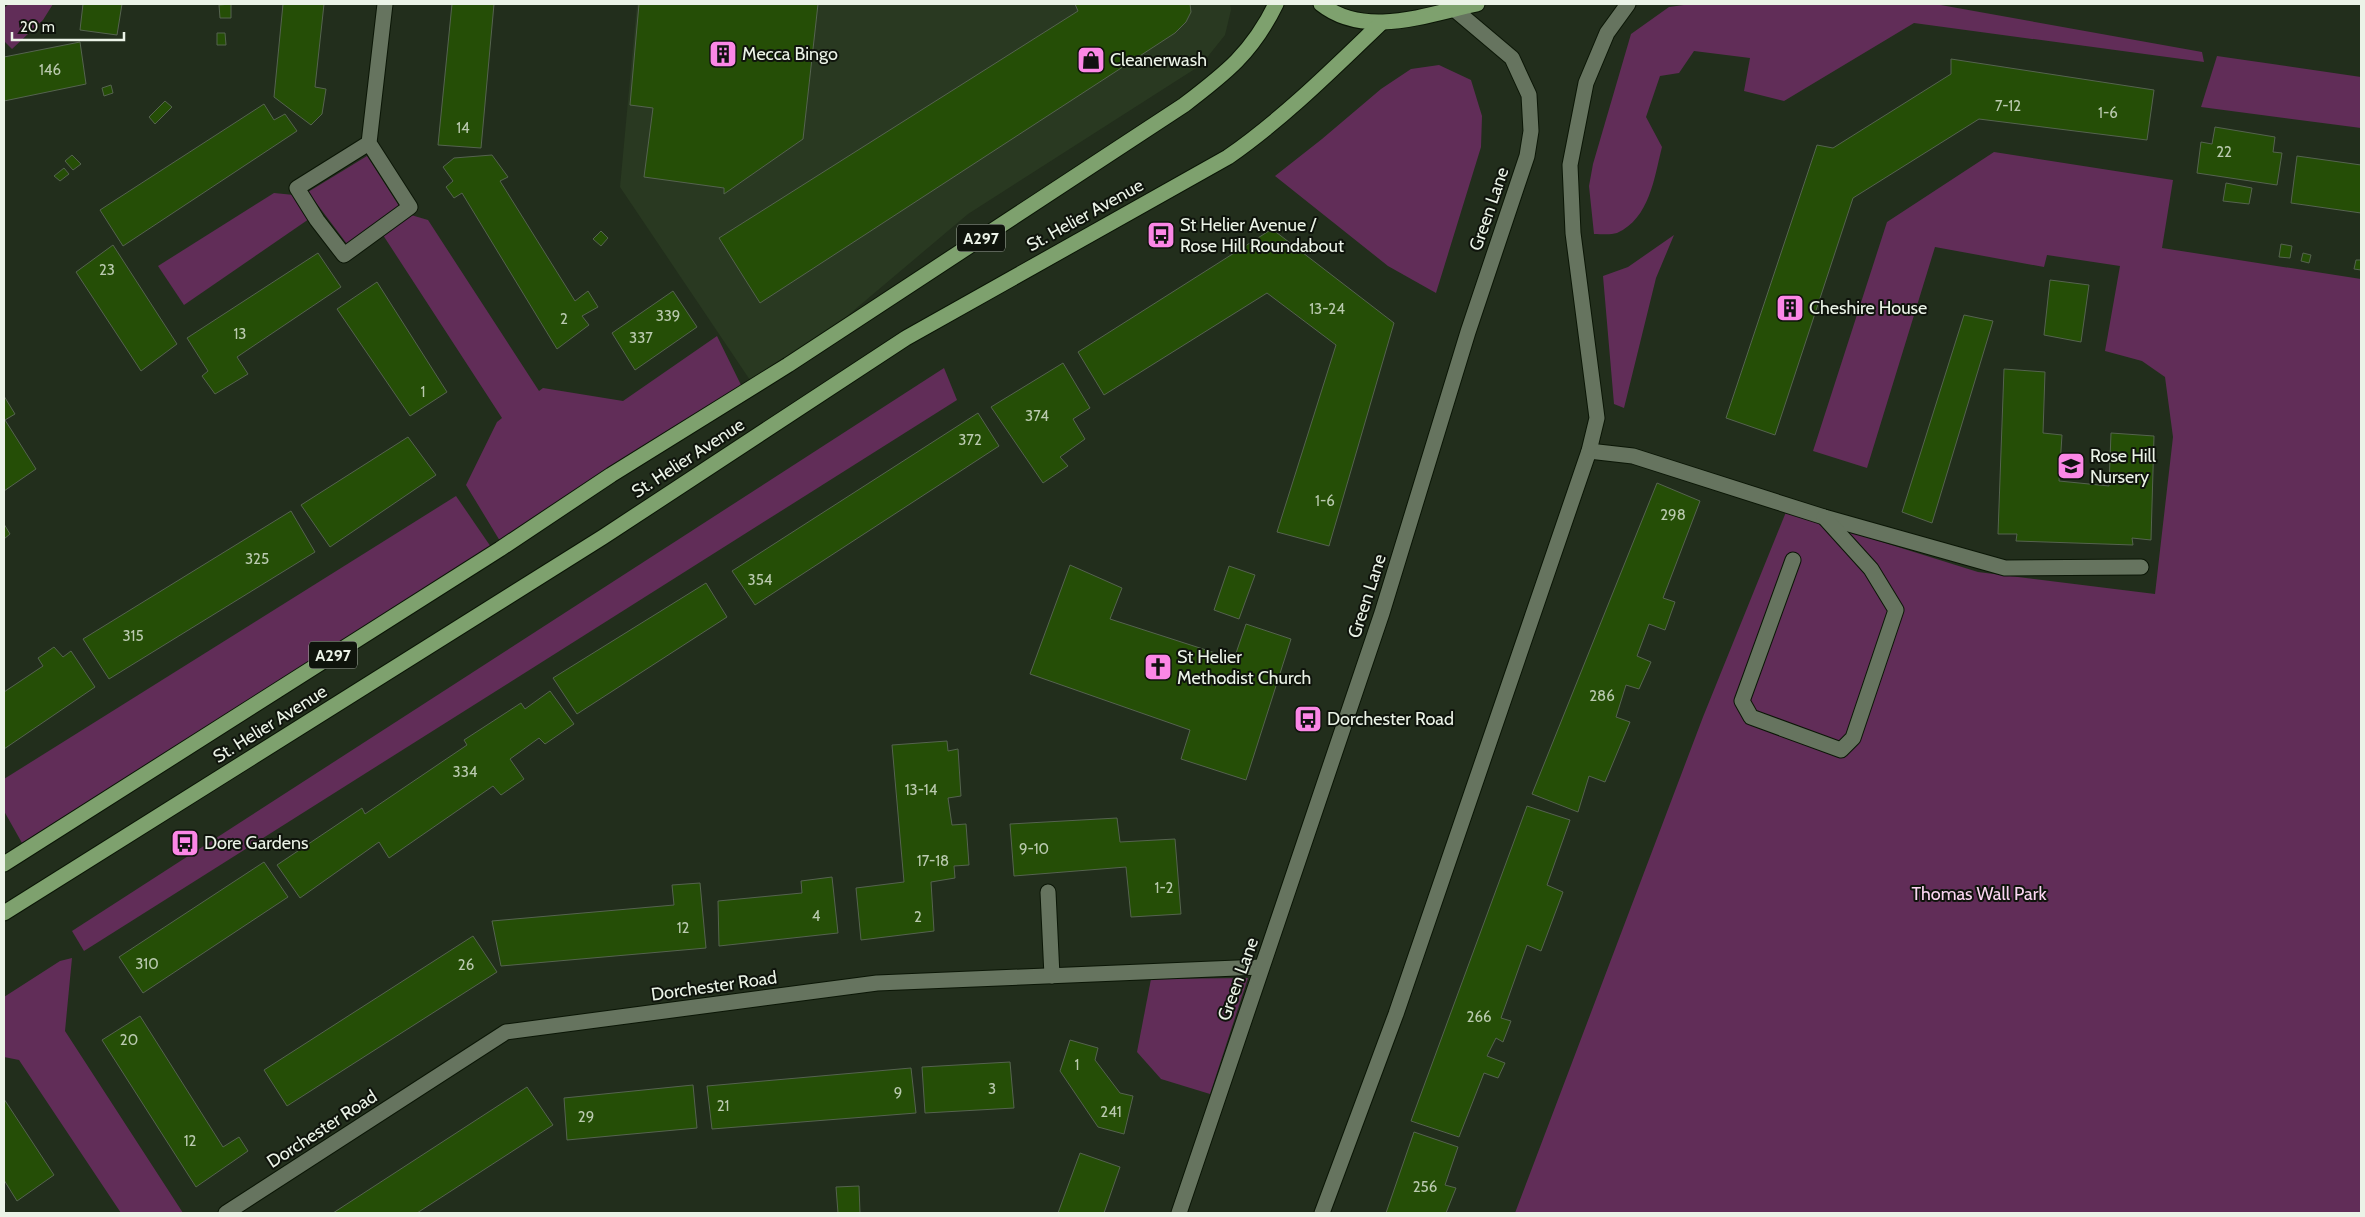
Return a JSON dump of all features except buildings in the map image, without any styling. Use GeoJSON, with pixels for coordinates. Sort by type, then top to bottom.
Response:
{"type":"FeatureCollection","features":[{"type":"Feature","properties":{"kind":"highway","name":"St. Helier Avenue"},"geometry":{"type":"LineString","coordinates":[[4,864],[500,549],[611,474],[788,365],[1184,105],[1233,66],[1266,24],[1276,4]]}},
{"type":"Feature","properties":{"kind":"highway"},"geometry":{"type":"LineString","coordinates":[[1321,4],[1344,16],[1381,23],[1477,4]]}},
{"type":"Feature","properties":{"kind":"highway","name":"St. Helier Avenue"},"geometry":{"type":"LineString","coordinates":[[4,913],[602,537],[906,338],[1228,156],[1256,137],[1285,113],[1381,23]]}},
{"type":"Feature","properties":{"kind":"main road"},"geometry":{"type":"LineString","coordinates":[[369,144],[297,188],[317,220],[344,255],[410,207],[369,144],[385,4]]}},
{"type":"Feature","properties":{"kind":"main road"},"geometry":{"type":"LineString","coordinates":[[1322,1213],[1396,1014],[1590,451],[1597,418],[1573,233],[1570,165],[1586,83],[1607,33],[1628,4]]}},
{"type":"Feature","properties":{"kind":"main road","name":"Green Lane"},"geometry":{"type":"LineString","coordinates":[[1179,1213],[1261,967],[1276,931],[1382,613],[1468,332],[1527,156],[1530,131],[1529,95],[1512,58],[1500,45],[1454,9]]}},
{"type":"Feature","properties":{"kind":"main road"},"geometry":{"type":"LineString","coordinates":[[1590,451],[1633,456],[1824,518],[2005,568],[2141,567]]}},
{"type":"Feature","properties":{"kind":"main road"},"geometry":{"type":"LineString","coordinates":[[1793,560],[1742,701],[1751,717],[1841,750],[1853,738],[1896,610],[1871,569],[1824,518]]}},
{"type":"Feature","properties":{"kind":"main road"},"geometry":{"type":"LineString","coordinates":[[1048,892],[1052,976]]}},
{"type":"Feature","properties":{"kind":"main road","name":"Dorchester Road"},"geometry":{"type":"LineString","coordinates":[[226,1213],[506,1032],[877,983],[1261,967]]}},
{"type":"Feature","properties":{"kind":"shaded area"},"geometry":{"type":"Polygon","coordinates":[[[637,4],[1230,4],[1231,10],[1225,35],[1201,65],[968,214],[846,317],[750,380],[620,187],[637,4]]]}},
{"type":"Feature","properties":{"kind":"green space"},"geometry":{"type":"Polygon","coordinates":[[[9,4],[53,4],[43,20],[12,49],[4,41],[4,8],[9,4]]]}},
{"type":"Feature","properties":{"kind":"green space"},"geometry":{"type":"Polygon","coordinates":[[[1691,4],[1935,4],[2202,52],[2204,62],[1914,23],[1784,101],[1744,91],[1750,58],[1694,51],[1679,73],[1660,76],[1646,117],[1662,147],[1653,184],[1644,207],[1637,218],[1617,233],[1594,234],[1589,186],[1593,164],[1631,34],[1669,7],[1691,4]]]}},
{"type":"Feature","properties":{"kind":"green space"},"geometry":{"type":"Polygon","coordinates":[[[2217,56],[2361,77],[2361,128],[2201,107],[2217,56]]]}},
{"type":"Feature","properties":{"kind":"green space"},"geometry":{"type":"Polygon","coordinates":[[[1439,65],[1471,80],[1482,116],[1481,147],[1436,293],[1388,266],[1275,176],[1381,89],[1411,69],[1439,65]]]}},
{"type":"Feature","properties":{"kind":"green space","name":"Thomas Wall Park"},"geometry":{"type":"Polygon","coordinates":[[[1994,152],[2173,180],[2162,248],[2361,279],[2361,1213],[1515,1213],[1703,717],[1786,512],[1978,572],[2155,594],[2173,437],[2165,377],[2142,361],[2105,351],[2120,266],[2047,255],[2044,267],[1935,247],[1867,468],[1813,451],[1887,222],[1994,152]]]}},
{"type":"Feature","properties":{"kind":"green space"},"geometry":{"type":"Polygon","coordinates":[[[367,156],[399,206],[347,244],[308,192],[367,156]]]}},
{"type":"Feature","properties":{"kind":"green space"},"geometry":{"type":"Polygon","coordinates":[[[274,193],[294,195],[309,219],[184,305],[158,266],[274,193]]]}},
{"type":"Feature","properties":{"kind":"green space"},"geometry":{"type":"Polygon","coordinates":[[[411,215],[428,220],[539,391],[543,388],[623,401],[717,336],[741,385],[500,541],[466,485],[497,422],[502,418],[383,235],[411,215]]]}},
{"type":"Feature","properties":{"kind":"green space"},"geometry":{"type":"Polygon","coordinates":[[[1674,235],[1656,278],[1624,408],[1614,404],[1603,276],[1628,267],[1674,235]]]}},
{"type":"Feature","properties":{"kind":"green space"},"geometry":{"type":"Polygon","coordinates":[[[944,368],[957,400],[84,951],[72,931],[944,368]]]}},
{"type":"Feature","properties":{"kind":"green space"},"geometry":{"type":"Polygon","coordinates":[[[456,496],[491,547],[22,843],[4,811],[4,779],[456,496]]]}},
{"type":"Feature","properties":{"kind":"green space"},"geometry":{"type":"Polygon","coordinates":[[[72,958],[65,1031],[183,1213],[121,1213],[19,1060],[4,1057],[4,997],[60,961],[72,958]]]}},
{"type":"Feature","properties":{"kind":"green space"},"geometry":{"type":"Polygon","coordinates":[[[1248,978],[1210,1094],[1161,1079],[1137,1052],[1151,979],[1248,978]]]}},
{"type":"Feature","properties":{"kind":"place","name":"Mecca Bingo"},"geometry":{"type":"Point","coordinates":[723,54]}},
{"type":"Feature","properties":{"kind":"place","name":"Cleanerwash"},"geometry":{"type":"Point","coordinates":[1091,60]}},
{"type":"Feature","properties":{"kind":"place","name":"St Helier Avenue / Rose Hill Roundabout"},"geometry":{"type":"Point","coordinates":[1161,235]}},
{"type":"Feature","properties":{"kind":"place","name":"Cheshire House"},"geometry":{"type":"Point","coordinates":[1790,308]}},
{"type":"Feature","properties":{"kind":"place","name":"Rose Hill Nursery"},"geometry":{"type":"Point","coordinates":[2071,466]}},
{"type":"Feature","properties":{"kind":"place","name":"St Helier Methodist Church"},"geometry":{"type":"Point","coordinates":[1158,667]}},
{"type":"Feature","properties":{"kind":"place","name":"Dorchester Road"},"geometry":{"type":"Point","coordinates":[1308,719]}},
{"type":"Feature","properties":{"kind":"place","name":"Dore Gardens"},"geometry":{"type":"Point","coordinates":[185,843]}}]}
